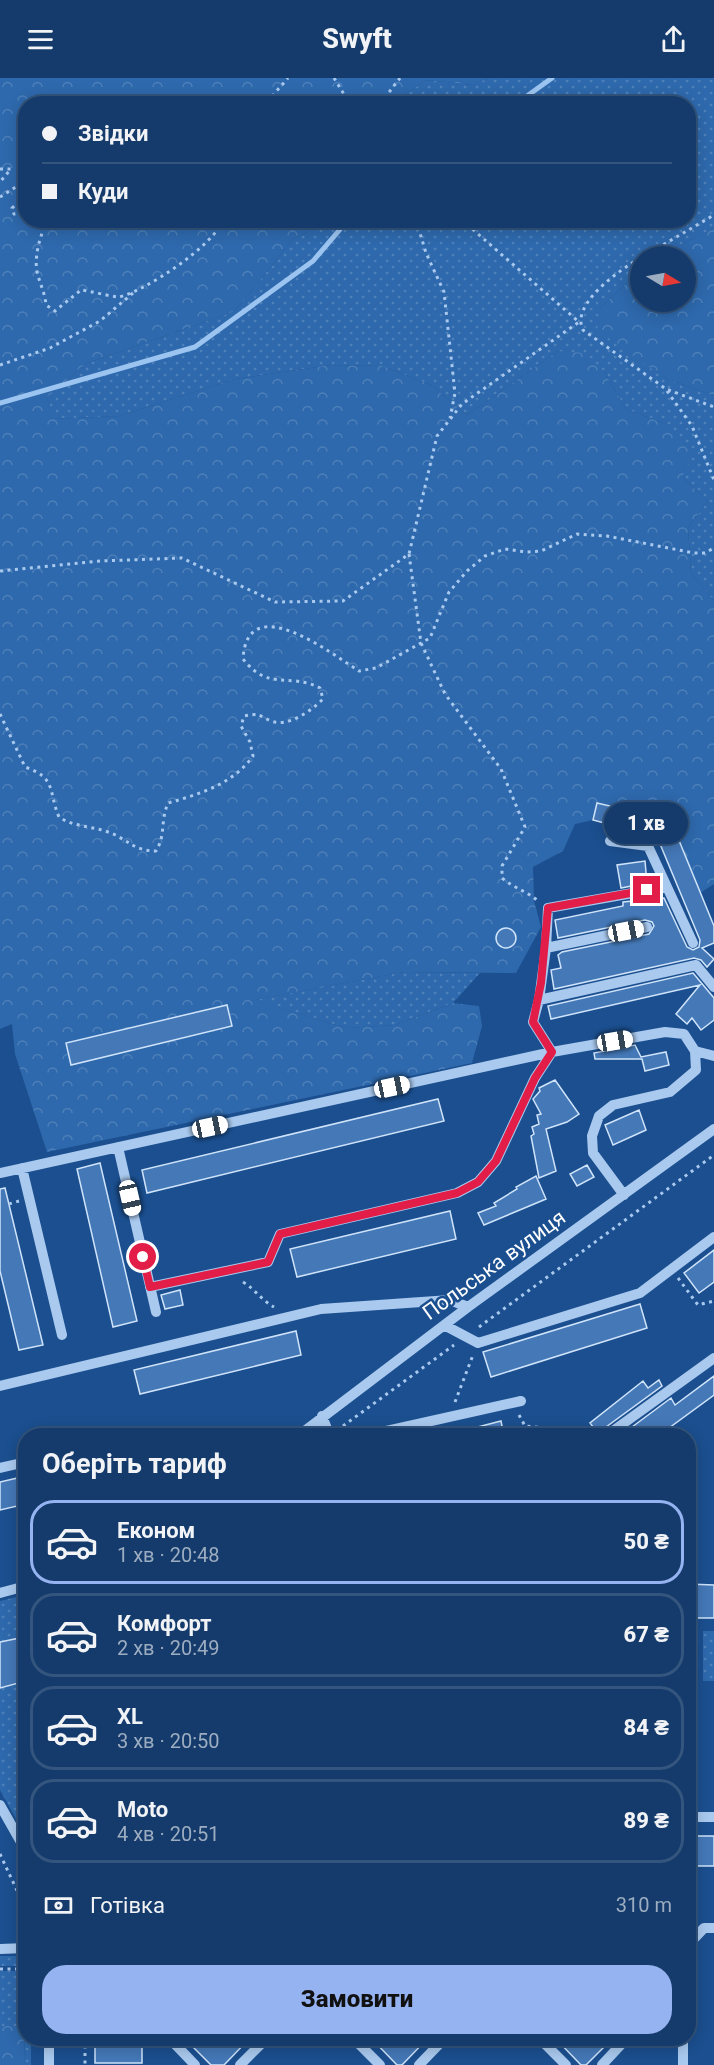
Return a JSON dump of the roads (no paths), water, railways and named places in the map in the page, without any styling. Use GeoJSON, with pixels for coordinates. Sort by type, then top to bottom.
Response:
{"type":"FeatureCollection","features":[{"type":"Feature","properties":{"kind":"street"},"geometry":{"type":"LineString","coordinates":[[610,841],[648,846],[693,943]]}},
{"type":"Feature","properties":{"kind":"street"},"geometry":{"type":"LineString","coordinates":[[552,1052],[533,1022],[539,1000],[546,948],[548,908],[667,887]]}},
{"type":"Feature","properties":{"kind":"street"},"geometry":{"type":"LineString","coordinates":[[546,948],[646,927]]}},
{"type":"Feature","properties":{"kind":"street"},"geometry":{"type":"LineString","coordinates":[[539,1000],[696,964],[714,987]]}},
{"type":"Feature","properties":{"kind":"street"},"geometry":{"type":"LineString","coordinates":[[0,1173],[552,1052],[664,1032],[684,1034],[695,1051],[696,1070],[670,1092],[613,1105],[599,1116],[592,1136],[593,1153],[624,1196]]}},
{"type":"Feature","properties":{"kind":"street"},"geometry":{"type":"LineString","coordinates":[[695,1051],[714,1056]]}},
{"type":"Feature","properties":{"kind":"street"},"geometry":{"type":"LineString","coordinates":[[150,1287],[268,1262],[280,1234],[457,1193],[478,1182],[496,1161],[535,1078],[552,1052]]}},
{"type":"Feature","properties":{"kind":"street","name":"Польська вулиця"},"geometry":{"type":"LineString","coordinates":[[308,1428],[468,1307],[714,1129]]}},
{"type":"Feature","properties":{"kind":"street"},"geometry":{"type":"LineString","coordinates":[[118,1147],[156,1312]]}},
{"type":"Feature","properties":{"kind":"street"},"geometry":{"type":"LineString","coordinates":[[22,1168],[62,1335]]}},
{"type":"Feature","properties":{"kind":"street"},"geometry":{"type":"LineString","coordinates":[[444,1325],[478,1342],[640,1293],[714,1238]]}},
{"type":"Feature","properties":{"kind":"street"},"geometry":{"type":"LineString","coordinates":[[0,1386],[321,1309],[450,1300],[468,1307]]}},
{"type":"Feature","properties":{"kind":"street"},"geometry":{"type":"LineString","coordinates":[[617,1428],[714,1359]]}},
{"type":"Feature","properties":{"kind":"street"},"geometry":{"type":"LineString","coordinates":[[400,1428],[517,1402]]}},
{"type":"Feature","properties":{"kind":"street"},"geometry":{"type":"LineString","coordinates":[[322,1416],[329,1428]]}},
{"type":"Feature","properties":{"kind":"street"},"geometry":{"type":"LineString","coordinates":[[0,1468],[18,1464]]}},
{"type":"Feature","properties":{"kind":"street"},"geometry":{"type":"LineString","coordinates":[[0,1593],[18,1588]]}},
{"type":"Feature","properties":{"kind":"street"},"geometry":{"type":"LineString","coordinates":[[0,1804],[18,1837]]}},
{"type":"Feature","properties":{"kind":"street"},"geometry":{"type":"LineString","coordinates":[[696,1817],[714,1817]]}},
{"type":"Feature","properties":{"kind":"street"},"geometry":{"type":"LineString","coordinates":[[696,1936],[704,1928],[714,1928]]}},
{"type":"Feature","properties":{"kind":"street"},"geometry":{"type":"LineString","coordinates":[[0,1949],[18,1948]]}},
{"type":"Feature","properties":{"kind":"street"},"geometry":{"type":"LineString","coordinates":[[49,2046],[49,2065]]}},
{"type":"Feature","properties":{"kind":"street"},"geometry":{"type":"LineString","coordinates":[[176,2046],[195,2065]]}},
{"type":"Feature","properties":{"kind":"street"},"geometry":{"type":"LineString","coordinates":[[240,2065],[259,2046]]}},
{"type":"Feature","properties":{"kind":"street"},"geometry":{"type":"LineString","coordinates":[[361,2046],[380,2065]]}},
{"type":"Feature","properties":{"kind":"street"},"geometry":{"type":"LineString","coordinates":[[420,2065],[438,2046]]}},
{"type":"Feature","properties":{"kind":"street"},"geometry":{"type":"LineString","coordinates":[[547,2046],[566,2065]]}},
{"type":"Feature","properties":{"kind":"street"},"geometry":{"type":"LineString","coordinates":[[602,2065],[620,2046]]}},
{"type":"Feature","properties":{"kind":"street"},"geometry":{"type":"LineString","coordinates":[[683,2046],[683,2065]]}},
{"type":"Feature","properties":{"kind":"waterway"},"geometry":{"type":"LineString","coordinates":[[527,96],[552,78]]}},
{"type":"Feature","properties":{"kind":"waterway"},"geometry":{"type":"LineString","coordinates":[[0,403],[195,347],[313,261],[341,228]]}}]}
